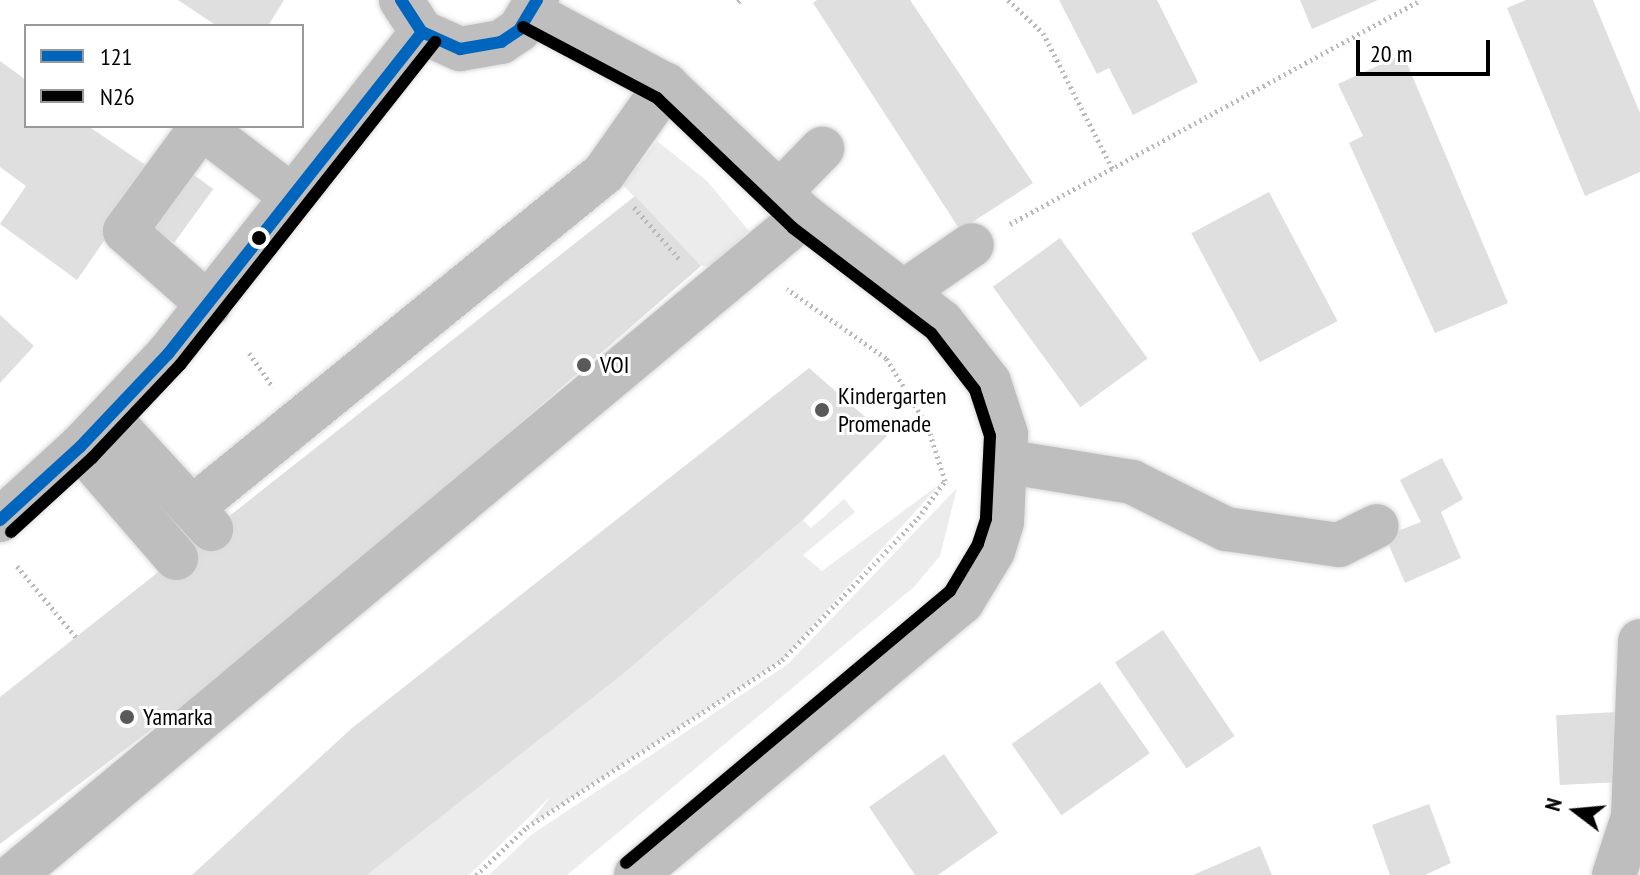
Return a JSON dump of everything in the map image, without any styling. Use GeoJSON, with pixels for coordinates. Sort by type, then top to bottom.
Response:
{"type":"FeatureCollection","features":[{"type":"Feature","properties":{"kind":"main road"},"geometry":{"type":"LineString","coordinates":[[0,520],[94,432],[209,305],[292,196],[412,16],[450,47],[482,49],[519,30],[534,6],[666,85],[791,205],[905,291],[976,359],[1000,407],[1009,462],[1008,492],[993,551],[962,602],[636,875]]}},
{"type":"Feature","properties":{"kind":"main road"},"geometry":{"type":"LineString","coordinates":[[94,432],[202,520],[604,173],[666,85]]}},
{"type":"Feature","properties":{"kind":"main road"},"geometry":{"type":"LineString","coordinates":[[200,128],[125,231],[209,305]]}},
{"type":"Feature","properties":{"kind":"main road"},"geometry":{"type":"LineString","coordinates":[[202,128],[292,196]]}},
{"type":"Feature","properties":{"kind":"main road"},"geometry":{"type":"LineString","coordinates":[[14,875],[752,264],[791,205],[822,149]]}},
{"type":"Feature","properties":{"kind":"main road"},"geometry":{"type":"LineString","coordinates":[[905,291],[972,245]]}},
{"type":"Feature","properties":{"kind":"main road"},"geometry":{"type":"LineString","coordinates":[[94,432],[176,558]]}},
{"type":"Feature","properties":{"kind":"main road"},"geometry":{"type":"LineString","coordinates":[[1009,462],[1132,482],[1239,532],[1339,545],[1377,526]]}},
{"type":"Feature","properties":{"kind":"main road"},"geometry":{"type":"LineString","coordinates":[[1614,875],[1636,815],[1636,698],[1640,641]]}},
{"type":"Feature","properties":{"kind":"path"},"geometry":{"type":"LineString","coordinates":[[1008,0],[1043,33],[1113,170]]}},
{"type":"Feature","properties":{"kind":"path"},"geometry":{"type":"LineString","coordinates":[[972,245],[1420,0]]}},
{"type":"Feature","properties":{"kind":"path"},"geometry":{"type":"LineString","coordinates":[[630,203],[682,262]]}},
{"type":"Feature","properties":{"kind":"path"},"geometry":{"type":"LineString","coordinates":[[476,875],[527,827],[782,660],[918,518],[945,481],[928,427],[886,358],[752,264]]}},
{"type":"Feature","properties":{"kind":"path"},"geometry":{"type":"LineString","coordinates":[[17,566],[76,637]]}},
{"type":"Feature","properties":{"kind":"shaded area"},"geometry":{"type":"Polygon","coordinates":[[[657,141],[707,181],[749,231],[710,266],[701,266],[623,185],[657,141]]]}},
{"type":"Feature","properties":{"kind":"shaded area"},"geometry":{"type":"Polygon","coordinates":[[[940,484],[782,660],[527,827],[551,796],[469,875],[367,875],[623,674],[803,520],[811,528],[844,499],[855,512],[803,555],[822,571],[940,484]]]}},
{"type":"Feature","properties":{"kind":"shaded area"},"geometry":{"type":"Polygon","coordinates":[[[957,488],[940,556],[914,587],[567,875],[489,875],[531,835],[788,664],[957,488]]]}},
{"type":"Feature","properties":{"kind":"building"},"geometry":{"type":"Polygon","coordinates":[[[178,0],[284,0],[269,24],[214,24],[178,0]]]}},
{"type":"Feature","properties":{"kind":"building"},"geometry":{"type":"Polygon","coordinates":[[[817,0],[910,0],[1033,183],[960,230],[813,3],[817,0]]]}},
{"type":"Feature","properties":{"kind":"building"},"geometry":{"type":"Polygon","coordinates":[[[1059,0],[1157,0],[1198,82],[1133,115],[1109,68],[1097,74],[1059,0]]]}},
{"type":"Feature","properties":{"kind":"building"},"geometry":{"type":"Polygon","coordinates":[[[1300,0],[1378,0],[1312,29],[1300,0]]]}},
{"type":"Feature","properties":{"kind":"building"},"geometry":{"type":"Polygon","coordinates":[[[1526,0],[1593,0],[1640,113],[1640,172],[1585,196],[1507,8],[1526,0]]]}},
{"type":"Feature","properties":{"kind":"building"},"geometry":{"type":"Polygon","coordinates":[[[1403,54],[1508,303],[1435,333],[1349,143],[1363,136],[1338,84],[1403,54]]]}},
{"type":"Feature","properties":{"kind":"building"},"geometry":{"type":"Polygon","coordinates":[[[0,61],[24,79],[24,128],[91,128],[153,170],[77,280],[0,224],[26,186],[0,167],[0,61]]]}},
{"type":"Feature","properties":{"kind":"building"},"geometry":{"type":"Polygon","coordinates":[[[168,156],[213,189],[174,243],[129,210],[168,156]]]}},
{"type":"Feature","properties":{"kind":"building"},"geometry":{"type":"Polygon","coordinates":[[[1269,192],[1338,321],[1260,362],[1191,233],[1269,192]]]}},
{"type":"Feature","properties":{"kind":"building"},"geometry":{"type":"Polygon","coordinates":[[[635,196],[701,266],[280,632],[0,844],[0,697],[635,196]]]}},
{"type":"Feature","properties":{"kind":"building"},"geometry":{"type":"Polygon","coordinates":[[[1060,238],[1148,359],[1080,407],[993,287],[1060,238]]]}},
{"type":"Feature","properties":{"kind":"building"},"geometry":{"type":"Polygon","coordinates":[[[0,315],[34,346],[0,383],[0,315]]]}},
{"type":"Feature","properties":{"kind":"building"},"geometry":{"type":"Polygon","coordinates":[[[809,368],[887,436],[803,520],[623,674],[367,875],[192,875],[352,728],[809,368]]]}},
{"type":"Feature","properties":{"kind":"building"},"geometry":{"type":"Polygon","coordinates":[[[1442,458],[1463,499],[1441,512],[1461,558],[1405,583],[1385,536],[1421,522],[1400,480],[1442,458]]]}},
{"type":"Feature","properties":{"kind":"building"},"geometry":{"type":"Polygon","coordinates":[[[1163,630],[1235,736],[1186,769],[1115,662],[1163,630]]]}},
{"type":"Feature","properties":{"kind":"building"},"geometry":{"type":"Polygon","coordinates":[[[1100,682],[1150,753],[1061,815],[1012,744],[1100,682]]]}},
{"type":"Feature","properties":{"kind":"building"},"geometry":{"type":"Polygon","coordinates":[[[1617,712],[1621,782],[1560,785],[1556,715],[1617,712]]]}},
{"type":"Feature","properties":{"kind":"building"},"geometry":{"type":"Polygon","coordinates":[[[944,754],[998,833],[938,875],[915,875],[869,807],[944,754]]]}},
{"type":"Feature","properties":{"kind":"building"},"geometry":{"type":"Polygon","coordinates":[[[1429,804],[1451,863],[1425,875],[1390,875],[1372,825],[1429,804]]]}},
{"type":"Feature","properties":{"kind":"building"},"geometry":{"type":"Polygon","coordinates":[[[1260,846],[1272,875],[1193,875],[1260,846]]]}},
{"type":"Feature","properties":{"kind":"transit line","name":"121"},"geometry":{"type":"LineString","coordinates":[[401,0],[422,32],[460,49],[501,42],[519,30],[537,0]]}},
{"type":"Feature","properties":{"kind":"transit line","name":"N26"},"geometry":{"type":"LineString","coordinates":[[523,27],[657,98],[793,228],[931,333],[975,390],[990,436],[986,519],[978,544],[950,591],[626,863]]}},
{"type":"Feature","properties":{"kind":"transit line","name":"121"},"geometry":{"type":"LineString","coordinates":[[0,520],[80,447],[168,354],[422,32]]}},
{"type":"Feature","properties":{"kind":"transit line","name":"N26"},"geometry":{"type":"LineString","coordinates":[[11,532],[92,458],[180,365],[435,42]]}},
{"type":"Feature","properties":{"kind":"place","name":"VOI"},"geometry":{"type":"Point","coordinates":[584,365]}},
{"type":"Feature","properties":{"kind":"place","name":"Kindergarten Promenade"},"geometry":{"type":"Point","coordinates":[822,410]}},
{"type":"Feature","properties":{"kind":"place","name":"Yamarka"},"geometry":{"type":"Point","coordinates":[127,717]}}]}
